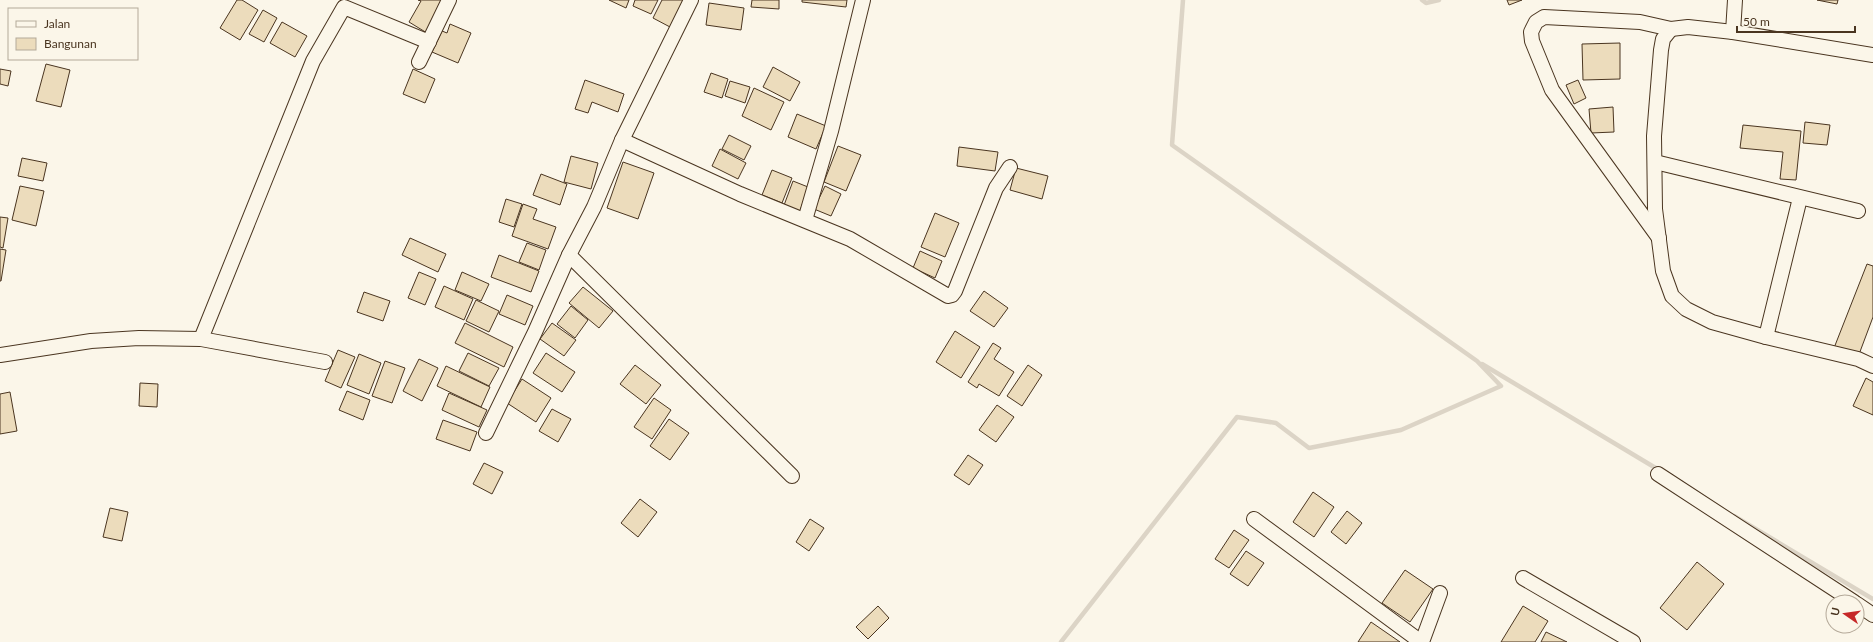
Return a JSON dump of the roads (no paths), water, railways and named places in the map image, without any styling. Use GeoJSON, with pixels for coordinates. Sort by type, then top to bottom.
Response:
{"type":"FeatureCollection","features":[{"type":"Feature","properties":{"kind":"street"},"geometry":{"type":"LineString","coordinates":[[419,62],[449,0]]}},
{"type":"Feature","properties":{"kind":"street"},"geometry":{"type":"LineString","coordinates":[[486,433],[535,332],[568,254],[594,207],[622,140],[691,0]]}},
{"type":"Feature","properties":{"kind":"street"},"geometry":{"type":"LineString","coordinates":[[805,220],[831,131],[863,0]]}},
{"type":"Feature","properties":{"kind":"street"},"geometry":{"type":"LineString","coordinates":[[1734,32],[1735,0]]}},
{"type":"Feature","properties":{"kind":"street"},"geometry":{"type":"LineString","coordinates":[[201,339],[313,61],[345,4],[429,42]]}},
{"type":"Feature","properties":{"kind":"street"},"geometry":{"type":"LineString","coordinates":[[1659,238],[1552,90],[1532,41],[1531,32],[1536,22],[1544,17],[1640,22],[1671,29],[1688,27],[1734,32],[1873,55]]}},
{"type":"Feature","properties":{"kind":"street"},"geometry":{"type":"LineString","coordinates":[[1671,29],[1664,39],[1661,50],[1654,136],[1655,209],[1663,272],[1672,296],[1686,309],[1712,322],[1766,337],[1858,359],[1873,366]]}},
{"type":"Feature","properties":{"kind":"street"},"geometry":{"type":"LineString","coordinates":[[622,140],[740,194],[850,240],[948,296],[952,295],[955,291],[996,188],[1010,167]]}},
{"type":"Feature","properties":{"kind":"street"},"geometry":{"type":"LineString","coordinates":[[1655,162],[1858,211]]}},
{"type":"Feature","properties":{"kind":"street"},"geometry":{"type":"LineString","coordinates":[[1766,337],[1800,198]]}},
{"type":"Feature","properties":{"kind":"street"},"geometry":{"type":"LineString","coordinates":[[568,254],[792,476]]}},
{"type":"Feature","properties":{"kind":"street"},"geometry":{"type":"LineString","coordinates":[[0,355],[91,341],[139,338],[201,339],[325,362]]}},
{"type":"Feature","properties":{"kind":"street"},"geometry":{"type":"LineString","coordinates":[[1658,474],[1842,594]]}},
{"type":"Feature","properties":{"kind":"street"},"geometry":{"type":"LineString","coordinates":[[1254,519],[1421,642],[1440,593]]}},
{"type":"Feature","properties":{"kind":"street"},"geometry":{"type":"LineString","coordinates":[[1523,578],[1633,642]]}},
{"type":"Feature","properties":{"kind":"waterway"},"geometry":{"type":"LineString","coordinates":[[1061,642],[1237,417],[1276,423],[1309,448],[1401,430],[1501,386],[1477,361],[1172,145],[1183,0]]}},
{"type":"Feature","properties":{"kind":"waterway"},"geometry":{"type":"LineString","coordinates":[[1422,0],[1426,3],[1439,0]]}},
{"type":"Feature","properties":{"kind":"waterway"},"geometry":{"type":"LineString","coordinates":[[1482,364],[1659,470]]}},
{"type":"Feature","properties":{"kind":"waterway"},"geometry":{"type":"LineString","coordinates":[[1734,516],[1873,599]]}}]}
